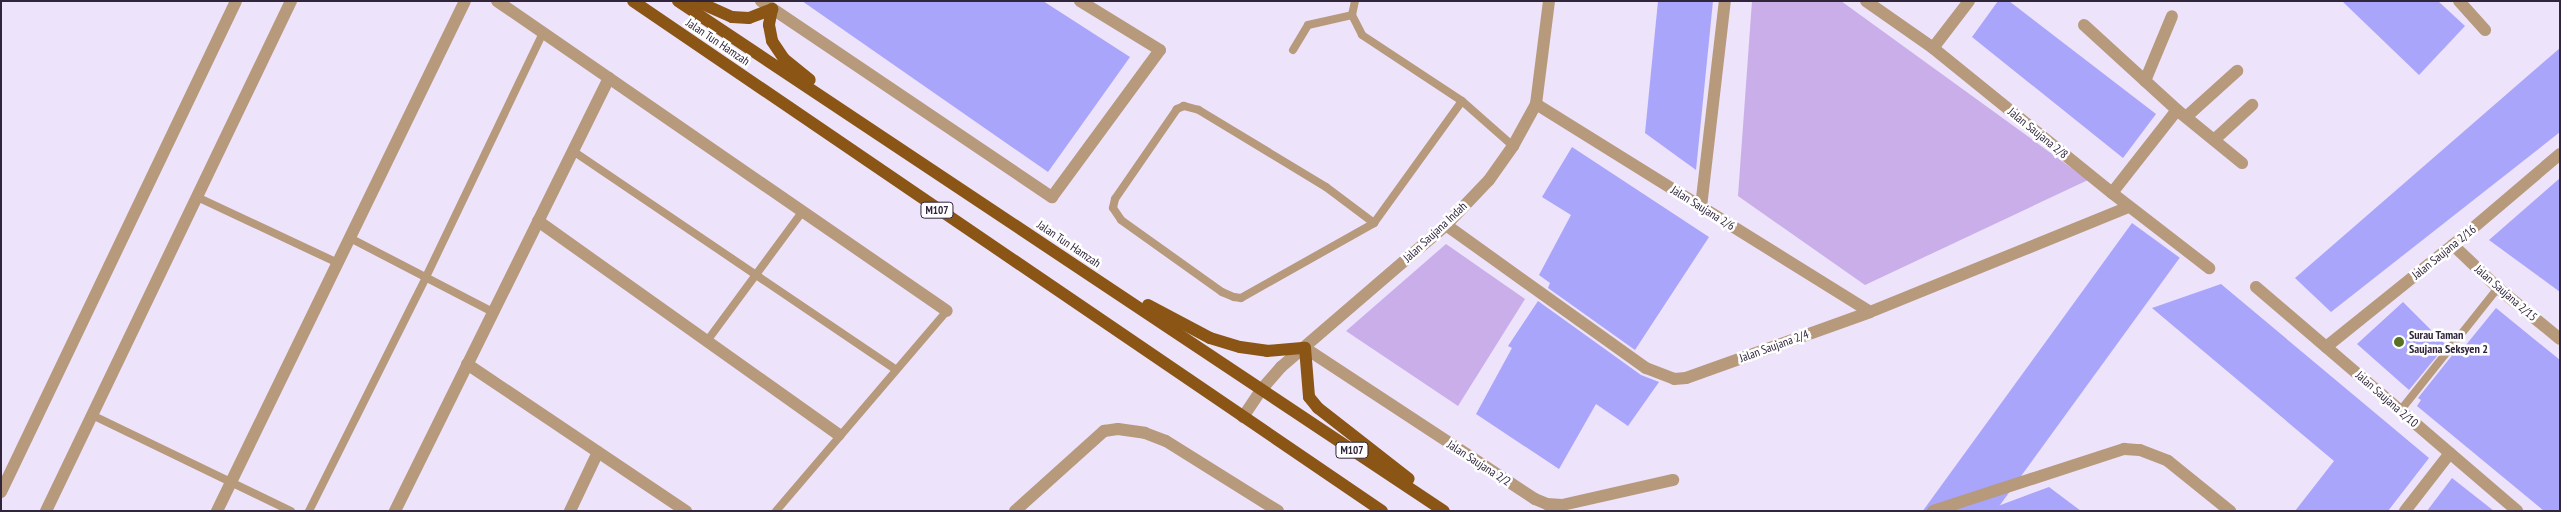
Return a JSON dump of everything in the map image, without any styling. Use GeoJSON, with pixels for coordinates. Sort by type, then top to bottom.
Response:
{"type":"FeatureCollection","features":[{"type":"Feature","properties":{"kind":"main road","name":"Jalan Tun Hamzah"},"geometry":{"type":"LineString","coordinates":[[633,1],[1379,509]]}},
{"type":"Feature","properties":{"kind":"main road","name":"Jalan Tun Hamzah"},"geometry":{"type":"LineString","coordinates":[[678,1],[1444,511]]}},
{"type":"Feature","properties":{"kind":"main road"},"geometry":{"type":"LineString","coordinates":[[696,1],[732,17],[749,18],[774,5]]}},
{"type":"Feature","properties":{"kind":"main road"},"geometry":{"type":"LineString","coordinates":[[774,5],[769,25],[772,41],[784,59],[860,121]]}},
{"type":"Feature","properties":{"kind":"main road"},"geometry":{"type":"LineString","coordinates":[[1063,257],[1210,338],[1240,347],[1267,351],[1305,348],[1309,397],[1318,408],[1447,511]]}},
{"type":"Feature","properties":{"kind":"street"},"geometry":{"type":"LineString","coordinates":[[1,492],[236,1]]}},
{"type":"Feature","properties":{"kind":"street"},"geometry":{"type":"LineString","coordinates":[[46,511],[291,1]]}},
{"type":"Feature","properties":{"kind":"street"},"geometry":{"type":"LineString","coordinates":[[217,511],[466,1]]}},
{"type":"Feature","properties":{"kind":"street"},"geometry":{"type":"LineString","coordinates":[[498,1],[947,310]]}},
{"type":"Feature","properties":{"kind":"street"},"geometry":{"type":"LineString","coordinates":[[760,1],[774,5],[1052,197],[1160,50],[1080,1]]}},
{"type":"Feature","properties":{"kind":"street","name":"Jalan Saujana Indah"},"geometry":{"type":"LineString","coordinates":[[1243,417],[1260,390],[1281,367],[1446,226],[1489,180],[1513,146],[1536,104],[1549,1]]}},
{"type":"Feature","properties":{"kind":"street"},"geometry":{"type":"LineString","coordinates":[[1701,207],[1724,1]]}},
{"type":"Feature","properties":{"kind":"street","name":"Jalan Saujana 2/8"},"geometry":{"type":"LineString","coordinates":[[1866,1],[1933,48],[2129,207],[2209,268]]}},
{"type":"Feature","properties":{"kind":"street"},"geometry":{"type":"LineString","coordinates":[[1933,48],[1969,1]]}},
{"type":"Feature","properties":{"kind":"street"},"geometry":{"type":"LineString","coordinates":[[2459,1],[2485,30]]}},
{"type":"Feature","properties":{"kind":"street"},"geometry":{"type":"LineString","coordinates":[[2145,81],[2172,16]]}},
{"type":"Feature","properties":{"kind":"street"},"geometry":{"type":"LineString","coordinates":[[2084,25],[2145,81],[2242,163]]}},
{"type":"Feature","properties":{"kind":"street"},"geometry":{"type":"LineString","coordinates":[[2112,193],[2182,113],[2237,71]]}},
{"type":"Feature","properties":{"kind":"street"},"geometry":{"type":"LineString","coordinates":[[395,511],[609,78]]}},
{"type":"Feature","properties":{"kind":"street","name":"Jalan Saujana 2/6"},"geometry":{"type":"LineString","coordinates":[[1536,104],[1870,312]]}},
{"type":"Feature","properties":{"kind":"street"},"geometry":{"type":"LineString","coordinates":[[2214,140],[2252,105]]}},
{"type":"Feature","properties":{"kind":"street","name":"Jalan Saujana 2/16"},"geometry":{"type":"LineString","coordinates":[[2326,347],[2453,245],[2560,154]]}},
{"type":"Feature","properties":{"kind":"street","name":"Jalan Saujana 2/4"},"geometry":{"type":"LineString","coordinates":[[1446,226],[1646,368],[1674,379],[1686,378],[1870,312],[2129,207]]}},
{"type":"Feature","properties":{"kind":"street"},"geometry":{"type":"LineString","coordinates":[[538,221],[839,436]]}},
{"type":"Feature","properties":{"kind":"street","name":"Jalan Saujana 2/15"},"geometry":{"type":"LineString","coordinates":[[2453,245],[2498,288],[2560,339]]}},
{"type":"Feature","properties":{"kind":"street","name":"Jalan Saujana 2/10"},"geometry":{"type":"LineString","coordinates":[[2256,287],[2517,511]]}},
{"type":"Feature","properties":{"kind":"street","name":"Jalan Saujana 2/2"},"geometry":{"type":"LineString","coordinates":[[1305,348],[1535,499],[1547,504],[1562,505],[1673,480]]}},
{"type":"Feature","properties":{"kind":"street"},"geometry":{"type":"LineString","coordinates":[[467,364],[686,511]]}},
{"type":"Feature","properties":{"kind":"street"},"geometry":{"type":"LineString","coordinates":[[1016,511],[1104,432],[1118,429],[1145,433],[1166,441],[1278,511]]}},
{"type":"Feature","properties":{"kind":"street"},"geometry":{"type":"LineString","coordinates":[[1933,511],[2124,449],[2148,452],[2168,460],[2230,511]]}},
{"type":"Feature","properties":{"kind":"street"},"geometry":{"type":"LineString","coordinates":[[570,511],[598,452]]}},
{"type":"Feature","properties":{"kind":"street"},"geometry":{"type":"LineString","coordinates":[[2405,511],[2450,453]]}},
{"type":"Feature","properties":{"kind":"lane"},"geometry":{"type":"LineString","coordinates":[[1355,1],[1352,15],[1362,35],[1462,101],[1513,146]]}},
{"type":"Feature","properties":{"kind":"lane"},"geometry":{"type":"LineString","coordinates":[[1293,50],[1308,25],[1352,15]]}},
{"type":"Feature","properties":{"kind":"lane"},"geometry":{"type":"LineString","coordinates":[[309,511],[426,277],[543,33]]}},
{"type":"Feature","properties":{"kind":"lane"},"geometry":{"type":"LineString","coordinates":[[1374,223],[1326,187],[1199,110],[1184,106],[1178,108],[1115,199],[1112,208],[1121,220],[1222,292],[1234,298],[1250,295],[1374,223],[1462,101]]}},
{"type":"Feature","properties":{"kind":"lane"},"geometry":{"type":"LineString","coordinates":[[573,151],[896,370]]}},
{"type":"Feature","properties":{"kind":"lane"},"geometry":{"type":"LineString","coordinates":[[197,197],[338,263]]}},
{"type":"Feature","properties":{"kind":"lane"},"geometry":{"type":"LineString","coordinates":[[707,341],[803,211]]}},
{"type":"Feature","properties":{"kind":"lane"},"geometry":{"type":"LineString","coordinates":[[350,238],[493,312]]}},
{"type":"Feature","properties":{"kind":"lane"},"geometry":{"type":"LineString","coordinates":[[2400,410],[2498,288]]}},
{"type":"Feature","properties":{"kind":"lane"},"geometry":{"type":"LineString","coordinates":[[776,511],[947,310]]}},
{"type":"Feature","properties":{"kind":"lane"},"geometry":{"type":"LineString","coordinates":[[92,415],[291,511]]}},
{"type":"Feature","properties":{"kind":"shaded area"},"geometry":{"type":"Polygon","coordinates":[[[1752,1],[1841,1],[2088,180],[1865,285],[1738,196],[1752,1]]]}},
{"type":"Feature","properties":{"kind":"shaded area"},"geometry":{"type":"Polygon","coordinates":[[[1446,244],[1525,299],[1458,406],[1346,331],[1446,244]]]}},
{"type":"Feature","properties":{"kind":"building"},"geometry":{"type":"Polygon","coordinates":[[[802,1],[1043,1],[1130,57],[1048,172],[802,1]]]}},
{"type":"Feature","properties":{"kind":"building"},"geometry":{"type":"Polygon","coordinates":[[[1658,1],[1713,1],[1696,170],[1645,133],[1658,1]]]}},
{"type":"Feature","properties":{"kind":"building"},"geometry":{"type":"Polygon","coordinates":[[[1998,1],[2009,1],[2156,114],[2123,158],[1972,37],[1998,1]]]}},
{"type":"Feature","properties":{"kind":"building"},"geometry":{"type":"Polygon","coordinates":[[[2342,1],[2438,1],[2465,26],[2419,75],[2342,1]]]}},
{"type":"Feature","properties":{"kind":"building"},"geometry":{"type":"Polygon","coordinates":[[[2560,48],[2560,132],[2331,312],[2295,278],[2560,48]]]}},
{"type":"Feature","properties":{"kind":"building"},"geometry":{"type":"Polygon","coordinates":[[[1572,147],[1709,237],[1635,350],[1548,288],[1550,283],[1539,275],[1571,215],[1542,197],[1572,147]]]}},
{"type":"Feature","properties":{"kind":"building"},"geometry":{"type":"Polygon","coordinates":[[[2560,178],[2560,292],[2489,240],[2560,178]]]}},
{"type":"Feature","properties":{"kind":"building"},"geometry":{"type":"Polygon","coordinates":[[[2132,223],[2180,258],[1996,511],[1923,511],[2132,223]]]}},
{"type":"Feature","properties":{"kind":"building"},"geometry":{"type":"Polygon","coordinates":[[[2221,284],[2429,458],[2388,511],[2295,511],[2334,461],[2152,308],[2221,284]]]}},
{"type":"Feature","properties":{"kind":"building"},"geometry":{"type":"Polygon","coordinates":[[[1538,301],[1641,375],[1659,382],[1628,426],[1596,404],[1559,469],[1476,414],[1512,348],[1508,346],[1538,301]]]}},
{"type":"Feature","properties":{"kind":"building","name":"Surau Taman Saujana Seksyen 2"},"geometry":{"type":"Polygon","coordinates":[[[2403,302],[2446,345],[2409,390],[2357,344],[2403,302]]]}},
{"type":"Feature","properties":{"kind":"building"},"geometry":{"type":"Polygon","coordinates":[[[2496,308],[2560,360],[2560,511],[2544,511],[2417,406],[2421,400],[2418,398],[2454,353],[2457,356],[2496,308]]]}},
{"type":"Feature","properties":{"kind":"building"},"geometry":{"type":"Polygon","coordinates":[[[2452,478],[2494,511],[2427,511],[2452,478]]]}},
{"type":"Feature","properties":{"kind":"building"},"geometry":{"type":"Polygon","coordinates":[[[2049,487],[2081,511],[1991,511],[1990,509],[2049,487]]]}},
{"type":"Feature","properties":{"kind":"place","name":"Surau Taman Saujana Seksyen 2"},"geometry":{"type":"Point","coordinates":[2399,342]}}]}
